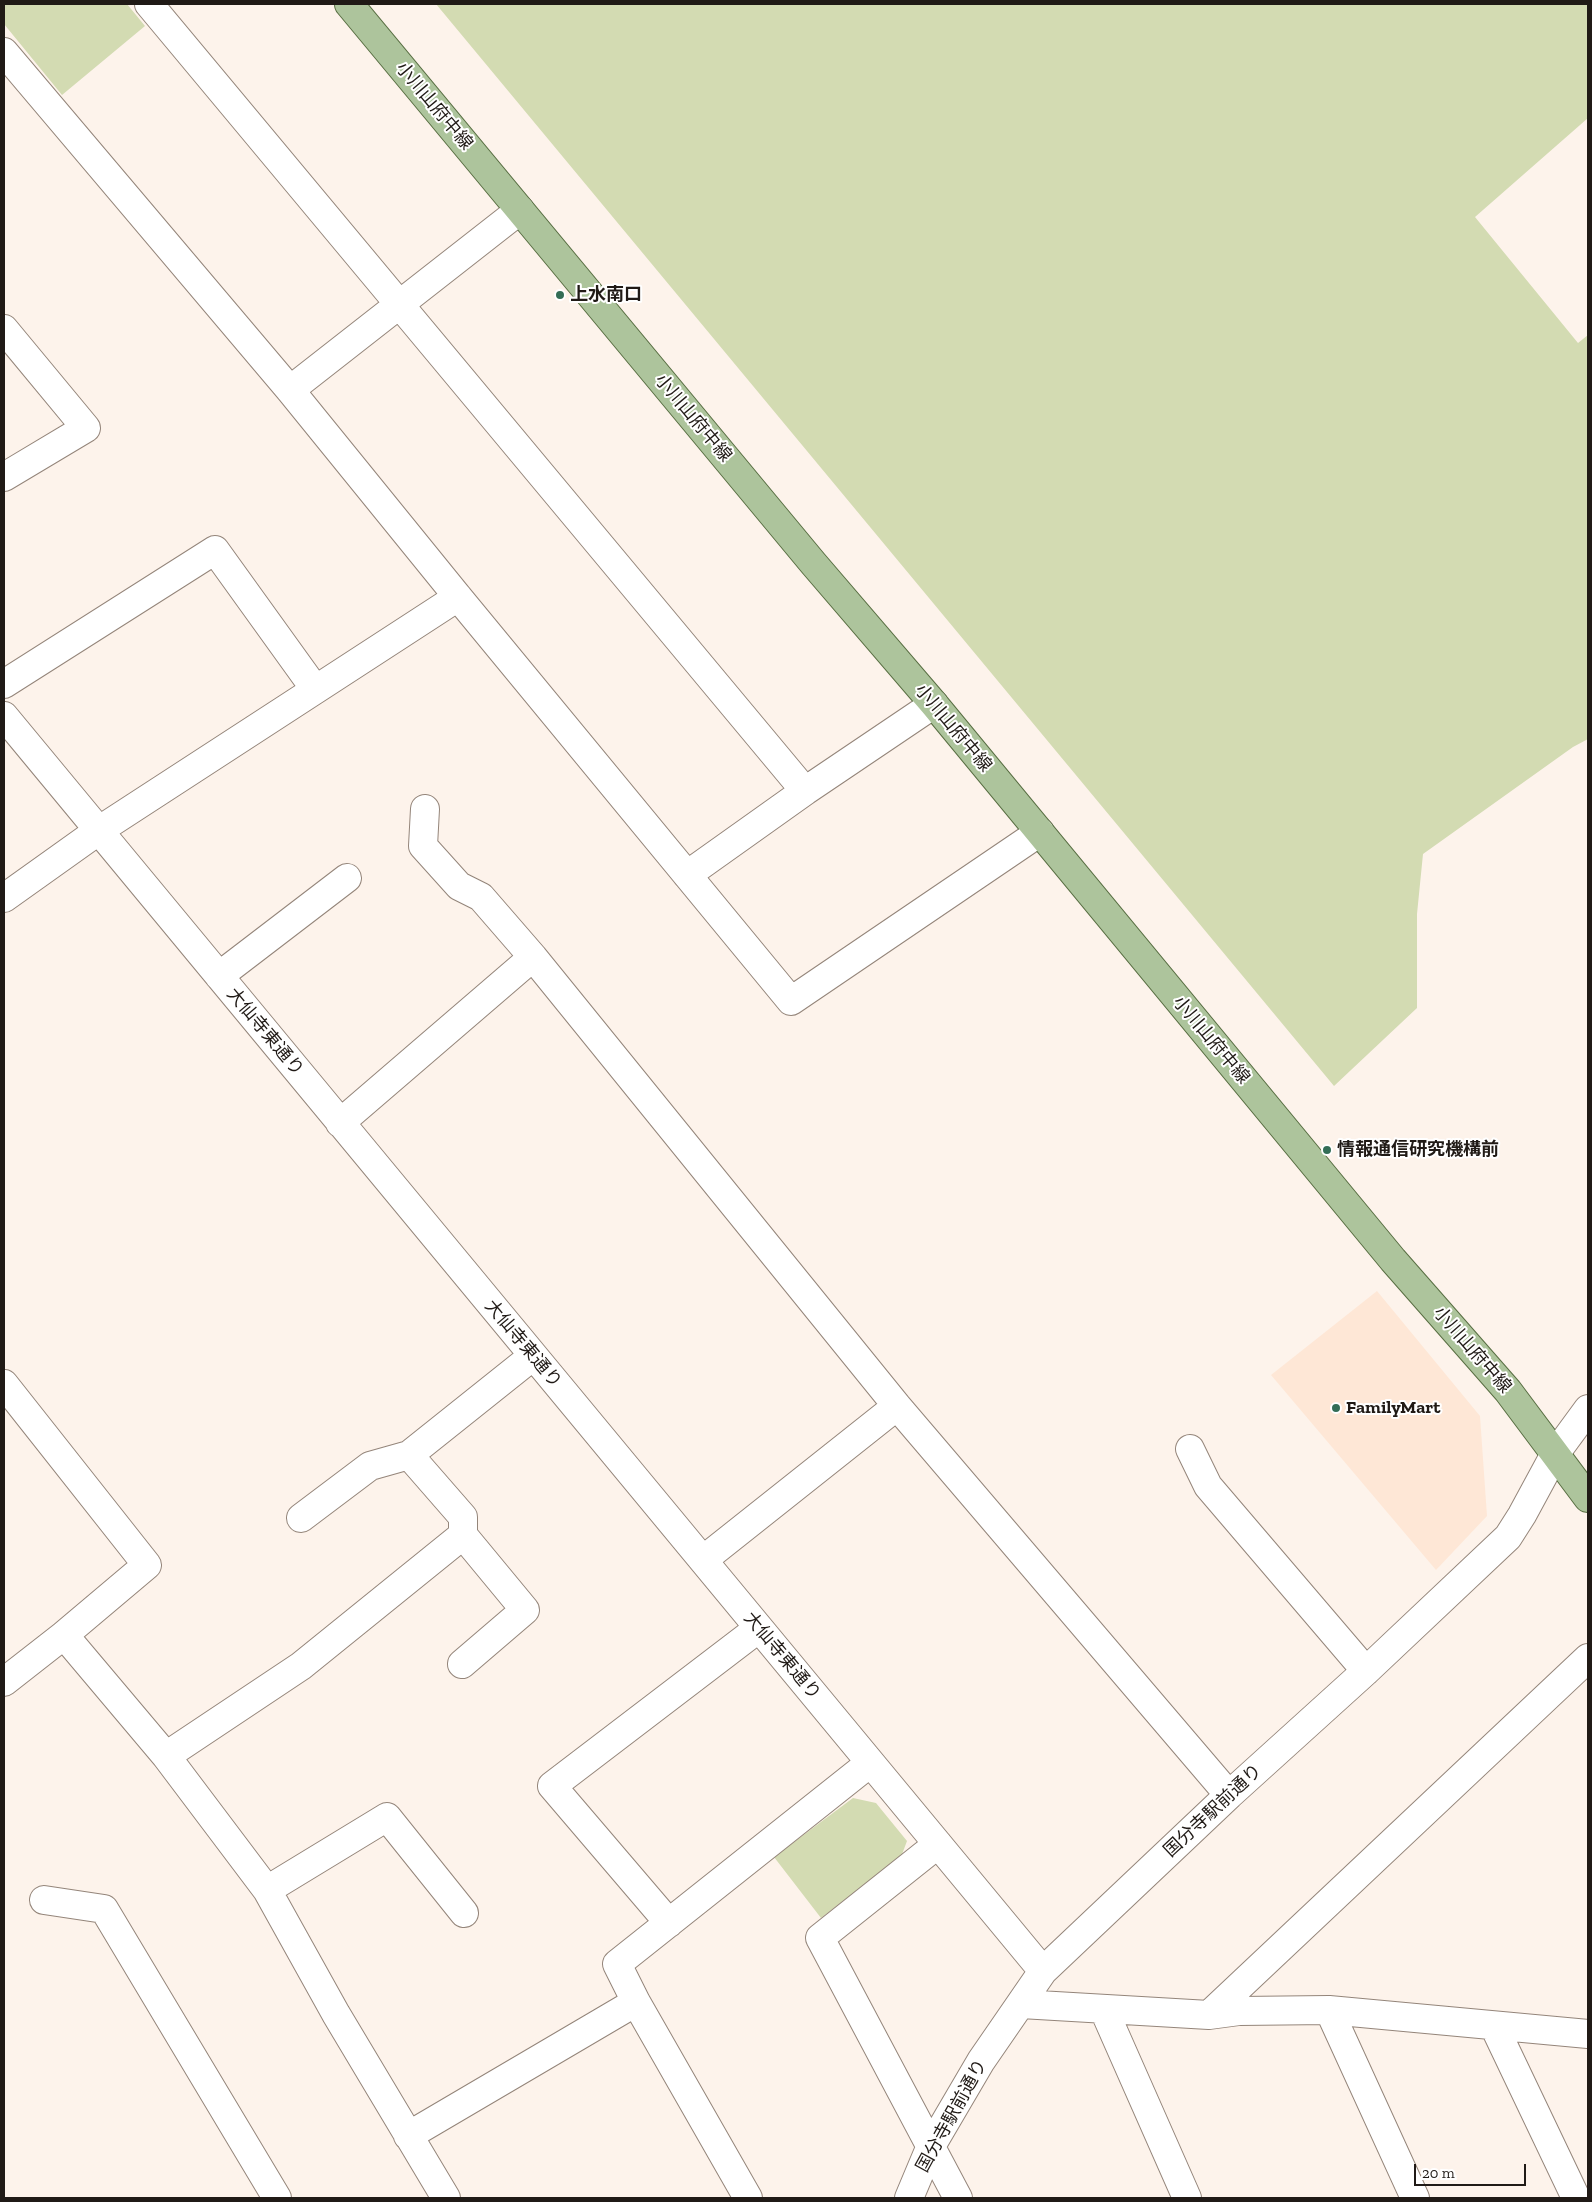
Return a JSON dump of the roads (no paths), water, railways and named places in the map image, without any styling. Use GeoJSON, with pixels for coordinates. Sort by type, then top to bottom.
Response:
{"type":"FeatureCollection","features":[{"type":"Feature","properties":{"kind":"main road","name":"小川山府中線"},"geometry":{"type":"LineString","coordinates":[[348,4],[813,563],[934,704],[1393,1260],[1508,1391],[1588,1498]]}},
{"type":"Feature","properties":{"kind":"street"},"geometry":{"type":"LineString","coordinates":[[149,4],[805,791]]}},
{"type":"Feature","properties":{"kind":"street"},"geometry":{"type":"LineString","coordinates":[[4,52],[290,390],[791,1001],[1040,832]]}},
{"type":"Feature","properties":{"kind":"street"},"geometry":{"type":"LineString","coordinates":[[290,390],[520,210]]}},
{"type":"Feature","properties":{"kind":"street"},"geometry":{"type":"LineString","coordinates":[[4,329],[86,428],[4,477]]}},
{"type":"Feature","properties":{"kind":"street"},"geometry":{"type":"LineString","coordinates":[[4,684],[215,550],[315,689]]}},
{"type":"Feature","properties":{"kind":"street"},"geometry":{"type":"LineString","coordinates":[[4,898],[98,831],[458,597]]}},
{"type":"Feature","properties":{"kind":"street"},"geometry":{"type":"LineString","coordinates":[[687,875],[805,791],[934,704]]}},
{"type":"Feature","properties":{"kind":"street","name":"大仙寺東通り"},"geometry":{"type":"LineString","coordinates":[[4,716],[1043,1971]]}},
{"type":"Feature","properties":{"kind":"street"},"geometry":{"type":"LineString","coordinates":[[424,809],[423,846],[459,886],[481,897],[533,957],[897,1406],[1229,1795]]}},
{"type":"Feature","properties":{"kind":"street"},"geometry":{"type":"LineString","coordinates":[[219,976],[348,878]]}},
{"type":"Feature","properties":{"kind":"street"},"geometry":{"type":"LineString","coordinates":[[340,1122],[533,957]]}},
{"type":"Feature","properties":{"kind":"street"},"geometry":{"type":"LineString","coordinates":[[302,1518],[370,1466],[409,1455],[533,1356]]}},
{"type":"Feature","properties":{"kind":"street"},"geometry":{"type":"LineString","coordinates":[[4,1384],[147,1565],[64,1635],[4,1682]]}},
{"type":"Feature","properties":{"kind":"street"},"geometry":{"type":"LineString","coordinates":[[703,1560],[897,1406]]}},
{"type":"Feature","properties":{"kind":"street","name":"国分寺駅前通り"},"geometry":{"type":"LineString","coordinates":[[909,2198],[930,2148],[981,2061],[1043,1971],[1229,1795],[1366,1671],[1508,1538],[1555,1454],[1588,1409]]}},
{"type":"Feature","properties":{"kind":"street"},"geometry":{"type":"LineString","coordinates":[[1190,1449],[1208,1486],[1366,1671]]}},
{"type":"Feature","properties":{"kind":"street"},"geometry":{"type":"LineString","coordinates":[[409,1455],[464,1517],[463,1535],[525,1610],[462,1664]]}},
{"type":"Feature","properties":{"kind":"street"},"geometry":{"type":"LineString","coordinates":[[166,1756],[301,1666],[463,1535]]}},
{"type":"Feature","properties":{"kind":"street"},"geometry":{"type":"LineString","coordinates":[[669,1923],[552,1786],[759,1628]]}},
{"type":"Feature","properties":{"kind":"street"},"geometry":{"type":"LineString","coordinates":[[64,1635],[166,1756],[267,1890],[336,2014],[446,2198]]}},
{"type":"Feature","properties":{"kind":"street"},"geometry":{"type":"LineString","coordinates":[[1209,2015],[1588,1658]]}},
{"type":"Feature","properties":{"kind":"street"},"geometry":{"type":"LineString","coordinates":[[748,2198],[636,2002],[617,1964],[870,1763]]}},
{"type":"Feature","properties":{"kind":"street"},"geometry":{"type":"LineString","coordinates":[[267,1890],[387,1817],[464,1913]]}},
{"type":"Feature","properties":{"kind":"street"},"geometry":{"type":"LineString","coordinates":[[938,1844],[820,1938],[958,2198]]}},
{"type":"Feature","properties":{"kind":"street"},"geometry":{"type":"LineString","coordinates":[[44,1900],[104,1909],[277,2198]]}},
{"type":"Feature","properties":{"kind":"street"},"geometry":{"type":"LineString","coordinates":[[408,2136],[636,2002]]}},
{"type":"Feature","properties":{"kind":"street"},"geometry":{"type":"LineString","coordinates":[[1021,2004],[1209,2015],[1240,2011],[1329,2010],[1588,2034]]}},
{"type":"Feature","properties":{"kind":"street"},"geometry":{"type":"LineString","coordinates":[[1104,2010],[1188,2198]]}},
{"type":"Feature","properties":{"kind":"street"},"geometry":{"type":"LineString","coordinates":[[1329,2010],[1416,2198]]}},
{"type":"Feature","properties":{"kind":"street"},"geometry":{"type":"LineString","coordinates":[[1494,2026],[1576,2198]]}},
{"type":"Feature","properties":{"kind":"place","name":"上水南口"},"geometry":{"type":"Point","coordinates":[560,295]}},
{"type":"Feature","properties":{"kind":"place","name":"情報通信研究機構前"},"geometry":{"type":"Point","coordinates":[1327,1150]}},
{"type":"Feature","properties":{"kind":"place","name":"FamilyMart"},"geometry":{"type":"Point","coordinates":[1336,1408]}}]}
